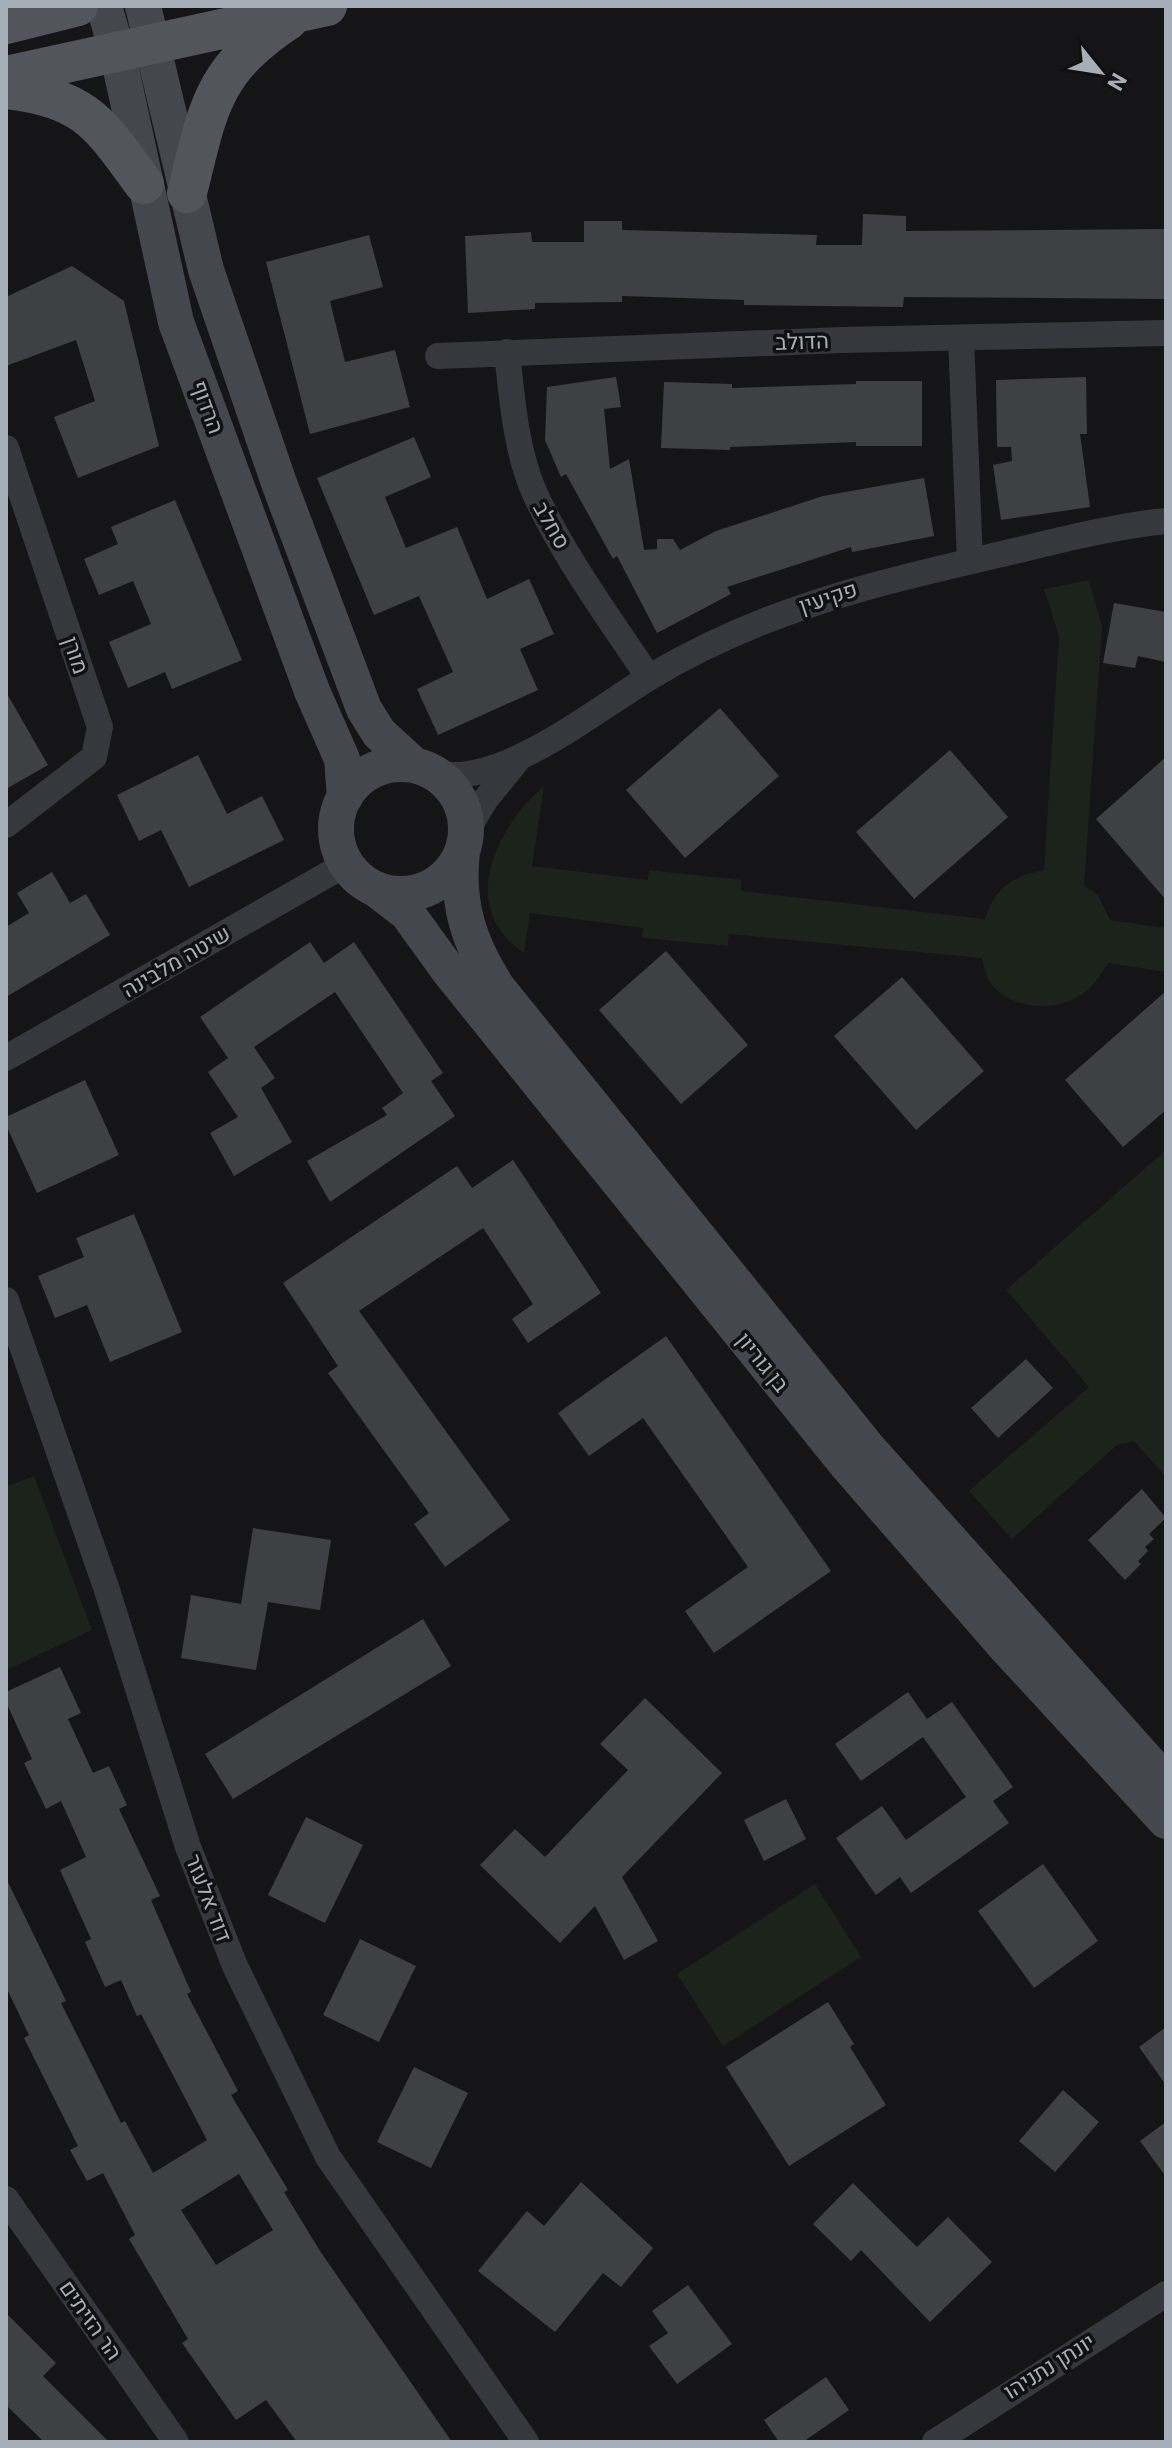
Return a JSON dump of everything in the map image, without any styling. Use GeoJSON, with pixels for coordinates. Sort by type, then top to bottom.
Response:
{"type":"FeatureCollection","features":[{"type":"Feature","properties":{"kind":"main road"},"geometry":{"type":"LineString","coordinates":[[6,24],[78,6]]}},
{"type":"Feature","properties":{"kind":"main road"},"geometry":{"type":"LineString","coordinates":[[6,76],[138,33],[312,10]]}},
{"type":"Feature","properties":{"kind":"main road"},"geometry":{"type":"LineString","coordinates":[[187,193],[210,105],[221,82],[248,48],[312,10]]}},
{"type":"Feature","properties":{"kind":"main road"},"geometry":{"type":"LineString","coordinates":[[6,89],[41,94],[83,111],[106,130],[144,184]]}},
{"type":"Feature","properties":{"kind":"street","name":"הרדוף"},"geometry":{"type":"LineString","coordinates":[[104,6],[138,33],[226,331],[349,675],[379,733],[424,769]]}},
{"type":"Feature","properties":{"kind":"street","name":"הרדוף"},"geometry":{"type":"LineString","coordinates":[[138,33],[144,184],[176,322],[312,691],[342,759],[345,797]]}},
{"type":"Feature","properties":{"kind":"street","name":"הדולב"},"geometry":{"type":"LineString","coordinates":[[438,356],[1166,333]]}},
{"type":"Feature","properties":{"kind":"street"},"geometry":{"type":"LineString","coordinates":[[961,338],[970,561]]}},
{"type":"Feature","properties":{"kind":"street","name":"סחלב"},"geometry":{"type":"LineString","coordinates":[[507,352],[513,412],[534,494],[585,582],[649,678]]}},
{"type":"Feature","properties":{"kind":"street","name":"מורן"},"geometry":{"type":"LineString","coordinates":[[6,448],[100,727],[94,757],[6,825]]}},
{"type":"Feature","properties":{"kind":"street","name":"פקיעין"},"geometry":{"type":"LineString","coordinates":[[424,769],[447,777],[473,774],[522,756],[649,678],[733,634],[805,604],[970,561],[1129,525],[1166,521]]}},
{"type":"Feature","properties":{"kind":"street","name":"פקיעין"},"geometry":{"type":"LineString","coordinates":[[464,842],[496,784],[522,756]]}},
{"type":"Feature","properties":{"kind":"street"},"geometry":{"type":"LineString","coordinates":[[394,764],[424,769],[449,786],[460,803],[464,842],[451,871],[427,889],[408,894],[377,890],[359,880],[346,864],[338,846],[336,826],[345,797],[358,781],[374,769],[394,764]]}},
{"type":"Feature","properties":{"kind":"street","name":"בן גוריון"},"geometry":{"type":"LineString","coordinates":[[464,842],[458,884],[462,912],[470,940],[497,987],[868,1448],[1166,1782]]}},
{"type":"Feature","properties":{"kind":"street","name":"שיטה מלבינה"},"geometry":{"type":"LineString","coordinates":[[6,1058],[346,864]]}},
{"type":"Feature","properties":{"kind":"street","name":"בן גוריון"},"geometry":{"type":"LineString","coordinates":[[377,890],[399,905],[420,929],[449,971],[847,1465],[994,1634],[1166,1821]]}},
{"type":"Feature","properties":{"kind":"street","name":"דוד אלעזר"},"geometry":{"type":"LineString","coordinates":[[6,1300],[106,1587],[188,1847],[235,1966],[328,2157],[526,2442]]}},
{"type":"Feature","properties":{"kind":"street","name":"הר הזיתים"},"geometry":{"type":"LineString","coordinates":[[6,2199],[165,2437]]}},
{"type":"Feature","properties":{"kind":"street","name":"יונתן נתניהו"},"geometry":{"type":"LineString","coordinates":[[935,2442],[1166,2294]]}},
{"type":"Feature","properties":{"kind":"shaded area"},"geometry":{"type":"Polygon","coordinates":[[[1089,580],[1102,627],[1084,886],[1098,895],[1110,920],[1166,928],[1166,972],[1108,963],[1092,986],[1074,999],[1049,1006],[1035,1006],[1010,999],[999,992],[988,979],[982,958],[729,934],[728,946],[642,938],[643,928],[530,913],[524,953],[504,935],[492,914],[488,892],[490,869],[498,846],[511,824],[526,803],[544,786],[532,866],[648,880],[649,870],[742,880],[741,891],[985,919],[994,899],[1006,885],[1044,870],[1059,636],[1044,589],[1089,580]]]}},
{"type":"Feature","properties":{"kind":"shaded area"},"geometry":{"type":"Polygon","coordinates":[[[1166,1150],[1166,1477],[1134,1441],[1117,1445],[1012,1539],[969,1491],[1089,1387],[1006,1290],[1166,1150]]]}},
{"type":"Feature","properties":{"kind":"shaded area"},"geometry":{"type":"Polygon","coordinates":[[[34,1476],[92,1630],[6,1670],[6,1487],[34,1476]]]}},
{"type":"Feature","properties":{"kind":"shaded area"},"geometry":{"type":"Polygon","coordinates":[[[815,1884],[861,1957],[723,2046],[677,1974],[815,1884]]]}},
{"type":"Feature","properties":{"kind":"building"},"geometry":{"type":"Polygon","coordinates":[[[863,214],[906,216],[906,231],[1166,229],[1166,299],[904,297],[903,307],[744,305],[744,300],[622,296],[622,302],[535,303],[535,309],[468,313],[465,236],[531,232],[532,242],[584,242],[584,221],[622,221],[622,230],[817,235],[816,245],[862,245],[863,214]]]}},
{"type":"Feature","properties":{"kind":"building"},"geometry":{"type":"Polygon","coordinates":[[[369,235],[383,287],[330,301],[345,362],[395,350],[410,407],[310,434],[266,262],[369,235]]]}},
{"type":"Feature","properties":{"kind":"building"},"geometry":{"type":"Polygon","coordinates":[[[72,266],[124,301],[159,446],[78,478],[54,417],[95,401],[76,340],[6,366],[6,297],[72,266]]]}},
{"type":"Feature","properties":{"kind":"building"},"geometry":{"type":"Polygon","coordinates":[[[616,377],[621,407],[604,409],[610,469],[629,459],[644,550],[657,549],[657,539],[673,539],[680,550],[716,531],[823,496],[924,478],[934,536],[852,552],[851,547],[727,587],[731,594],[657,633],[617,556],[613,559],[566,474],[561,477],[545,440],[547,387],[616,377]]]}},
{"type":"Feature","properties":{"kind":"building"},"geometry":{"type":"Polygon","coordinates":[[[1086,377],[1087,434],[1080,434],[1090,507],[1001,520],[993,465],[1012,461],[1011,447],[997,447],[996,380],[1086,377]]]}},
{"type":"Feature","properties":{"kind":"building"},"geometry":{"type":"Polygon","coordinates":[[[856,381],[922,381],[922,446],[856,446],[856,442],[730,447],[730,450],[661,448],[664,382],[732,384],[732,388],[856,384],[856,381]]]}},
{"type":"Feature","properties":{"kind":"building"},"geometry":{"type":"Polygon","coordinates":[[[414,437],[431,477],[385,497],[406,548],[457,527],[487,599],[529,579],[554,634],[520,649],[538,690],[438,735],[417,689],[453,672],[419,596],[374,615],[317,478],[414,437]]]}},
{"type":"Feature","properties":{"kind":"building"},"geometry":{"type":"Polygon","coordinates":[[[175,500],[242,660],[172,689],[165,672],[128,688],[109,642],[151,624],[133,581],[99,595],[84,559],[118,544],[111,527],[175,500]]]}},
{"type":"Feature","properties":{"kind":"building"},"geometry":{"type":"Polygon","coordinates":[[[1114,603],[1166,612],[1166,662],[1138,656],[1135,668],[1103,663],[1114,603]]]}},
{"type":"Feature","properties":{"kind":"building"},"geometry":{"type":"Polygon","coordinates":[[[6,692],[48,765],[6,789],[6,692]]]}},
{"type":"Feature","properties":{"kind":"building"},"geometry":{"type":"Polygon","coordinates":[[[720,708],[779,776],[685,858],[626,790],[720,708]]]}},
{"type":"Feature","properties":{"kind":"building"},"geometry":{"type":"Polygon","coordinates":[[[950,750],[1008,817],[914,899],[856,832],[950,750]]]}},
{"type":"Feature","properties":{"kind":"building"},"geometry":{"type":"Polygon","coordinates":[[[198,755],[227,814],[262,796],[284,840],[189,887],[161,830],[139,841],[117,795],[198,755]]]}},
{"type":"Feature","properties":{"kind":"building"},"geometry":{"type":"Polygon","coordinates":[[[1166,757],[1166,900],[1096,819],[1166,757]]]}},
{"type":"Feature","properties":{"kind":"building"},"geometry":{"type":"Polygon","coordinates":[[[52,872],[70,903],[86,894],[110,935],[6,997],[6,927],[29,913],[17,893],[52,872]]]}},
{"type":"Feature","properties":{"kind":"building"},"geometry":{"type":"Polygon","coordinates":[[[310,942],[324,963],[354,942],[443,1073],[431,1081],[455,1116],[330,1202],[307,1161],[387,1115],[382,1108],[403,1093],[335,992],[254,1047],[275,1078],[261,1088],[292,1142],[234,1176],[210,1133],[238,1117],[208,1072],[228,1058],[200,1017],[310,942]]]}},
{"type":"Feature","properties":{"kind":"building"},"geometry":{"type":"Polygon","coordinates":[[[666,951],[748,1045],[681,1104],[599,1010],[666,951]]]}},
{"type":"Feature","properties":{"kind":"building"},"geometry":{"type":"Polygon","coordinates":[[[902,977],[984,1071],[916,1130],[834,1036],[902,977]]]}},
{"type":"Feature","properties":{"kind":"building"},"geometry":{"type":"Polygon","coordinates":[[[1166,991],[1166,1110],[1123,1147],[1065,1080],[1166,991]]]}},
{"type":"Feature","properties":{"kind":"building"},"geometry":{"type":"Polygon","coordinates":[[[85,1080],[119,1155],[37,1193],[6,1125],[6,1117],[85,1080]]]}},
{"type":"Feature","properties":{"kind":"building"},"geometry":{"type":"Polygon","coordinates":[[[513,1160],[601,1293],[528,1343],[512,1319],[533,1304],[483,1228],[359,1311],[510,1520],[445,1567],[414,1524],[429,1513],[328,1373],[338,1366],[283,1283],[457,1166],[472,1188],[513,1160]]]}},
{"type":"Feature","properties":{"kind":"building"},"geometry":{"type":"Polygon","coordinates":[[[134,1214],[182,1332],[110,1362],[87,1305],[55,1318],[38,1276],[84,1257],[76,1238],[134,1214]]]}},
{"type":"Feature","properties":{"kind":"building"},"geometry":{"type":"Polygon","coordinates":[[[666,1336],[831,1571],[714,1653],[685,1611],[748,1567],[643,1418],[589,1456],[558,1413],[666,1336]]]}},
{"type":"Feature","properties":{"kind":"building"},"geometry":{"type":"Polygon","coordinates":[[[1026,1359],[1053,1388],[998,1438],[971,1408],[1026,1359]]]}},
{"type":"Feature","properties":{"kind":"building"},"geometry":{"type":"Polygon","coordinates":[[[1142,1489],[1166,1518],[1149,1534],[1154,1539],[1145,1547],[1148,1551],[1138,1561],[1141,1564],[1125,1580],[1088,1540],[1142,1489]]]}},
{"type":"Feature","properties":{"kind":"building"},"geometry":{"type":"Polygon","coordinates":[[[253,1528],[331,1540],[320,1610],[268,1602],[256,1670],[181,1658],[191,1595],[241,1604],[253,1528]]]}},
{"type":"Feature","properties":{"kind":"building"},"geometry":{"type":"Polygon","coordinates":[[[423,1619],[451,1666],[233,1799],[205,1754],[423,1619]]]}},
{"type":"Feature","properties":{"kind":"building"},"geometry":{"type":"Polygon","coordinates":[[[60,1667],[81,1713],[68,1719],[93,1773],[109,1766],[127,1805],[119,1809],[160,1896],[151,1900],[191,1992],[187,1994],[238,2091],[231,2095],[288,2190],[284,2192],[320,2251],[452,2442],[297,2442],[266,2400],[236,2420],[182,2343],[188,2339],[129,2239],[135,2235],[103,2173],[87,2181],[70,2150],[78,2146],[24,2038],[29,2035],[6,1987],[6,1878],[66,2001],[61,2003],[121,2123],[125,2121],[153,2173],[207,2140],[141,2014],[137,2016],[121,1980],[105,1987],[85,1942],[91,1939],[60,1870],[86,1857],[61,1801],[46,1809],[24,1763],[32,1759],[6,1702],[6,1692],[60,1667]],[[239,2174],[181,2210],[216,2265],[273,2230],[239,2174]]]}},
{"type":"Feature","properties":{"kind":"building"},"geometry":{"type":"Polygon","coordinates":[[[908,1692],[927,1719],[952,1702],[1013,1787],[993,1801],[1009,1823],[911,1893],[900,1877],[876,1895],[836,1838],[882,1806],[906,1840],[966,1797],[923,1737],[861,1781],[835,1744],[908,1692]]]}},
{"type":"Feature","properties":{"kind":"building"},"geometry":{"type":"Polygon","coordinates":[[[645,1698],[722,1773],[622,1877],[658,1941],[624,1960],[595,1906],[560,1943],[480,1865],[515,1829],[545,1857],[628,1770],[600,1744],[645,1698]]]}},
{"type":"Feature","properties":{"kind":"building"},"geometry":{"type":"Polygon","coordinates":[[[786,1799],[806,1839],[764,1861],[744,1820],[786,1799]]]}},
{"type":"Feature","properties":{"kind":"building"},"geometry":{"type":"Polygon","coordinates":[[[306,1817],[363,1845],[325,1923],[268,1895],[306,1817]]]}},
{"type":"Feature","properties":{"kind":"building"},"geometry":{"type":"Polygon","coordinates":[[[1043,1864],[1098,1941],[1034,1988],[978,1911],[1043,1864]]]}},
{"type":"Feature","properties":{"kind":"building"},"geometry":{"type":"Polygon","coordinates":[[[360,1939],[416,1966],[379,2042],[323,2015],[360,1939]]]}},
{"type":"Feature","properties":{"kind":"building"},"geometry":{"type":"Polygon","coordinates":[[[828,2002],[854,2044],[850,2047],[886,2105],[789,2166],[726,2067],[828,2002]]]}},
{"type":"Feature","properties":{"kind":"building"},"geometry":{"type":"Polygon","coordinates":[[[1166,2027],[1166,2085],[1139,2047],[1166,2027]]]}},
{"type":"Feature","properties":{"kind":"building"},"geometry":{"type":"Polygon","coordinates":[[[414,2067],[468,2093],[431,2168],[377,2142],[414,2067]]]}},
{"type":"Feature","properties":{"kind":"building"},"geometry":{"type":"Polygon","coordinates":[[[1063,2090],[1099,2122],[1055,2172],[1019,2141],[1063,2090]]]}},
{"type":"Feature","properties":{"kind":"building"},"geometry":{"type":"Polygon","coordinates":[[[1166,2122],[1166,2177],[1140,2141],[1166,2122]]]}},
{"type":"Feature","properties":{"kind":"building"},"geometry":{"type":"Polygon","coordinates":[[[581,2182],[653,2248],[621,2287],[603,2273],[555,2332],[478,2271],[527,2211],[544,2226],[581,2182]]]}},
{"type":"Feature","properties":{"kind":"building"},"geometry":{"type":"Polygon","coordinates":[[[853,2183],[917,2247],[948,2217],[992,2262],[930,2322],[861,2250],[851,2261],[813,2224],[853,2183]]]}},
{"type":"Feature","properties":{"kind":"building"},"geometry":{"type":"Polygon","coordinates":[[[688,2285],[732,2344],[677,2384],[649,2346],[668,2333],[652,2311],[688,2285]]]}},
{"type":"Feature","properties":{"kind":"building"},"geometry":{"type":"Polygon","coordinates":[[[6,2313],[56,2363],[43,2376],[109,2442],[44,2442],[6,2405],[6,2313]]]}},
{"type":"Feature","properties":{"kind":"building"},"geometry":{"type":"Polygon","coordinates":[[[826,2377],[849,2410],[803,2442],[779,2442],[764,2420],[826,2377]]]}}]}
